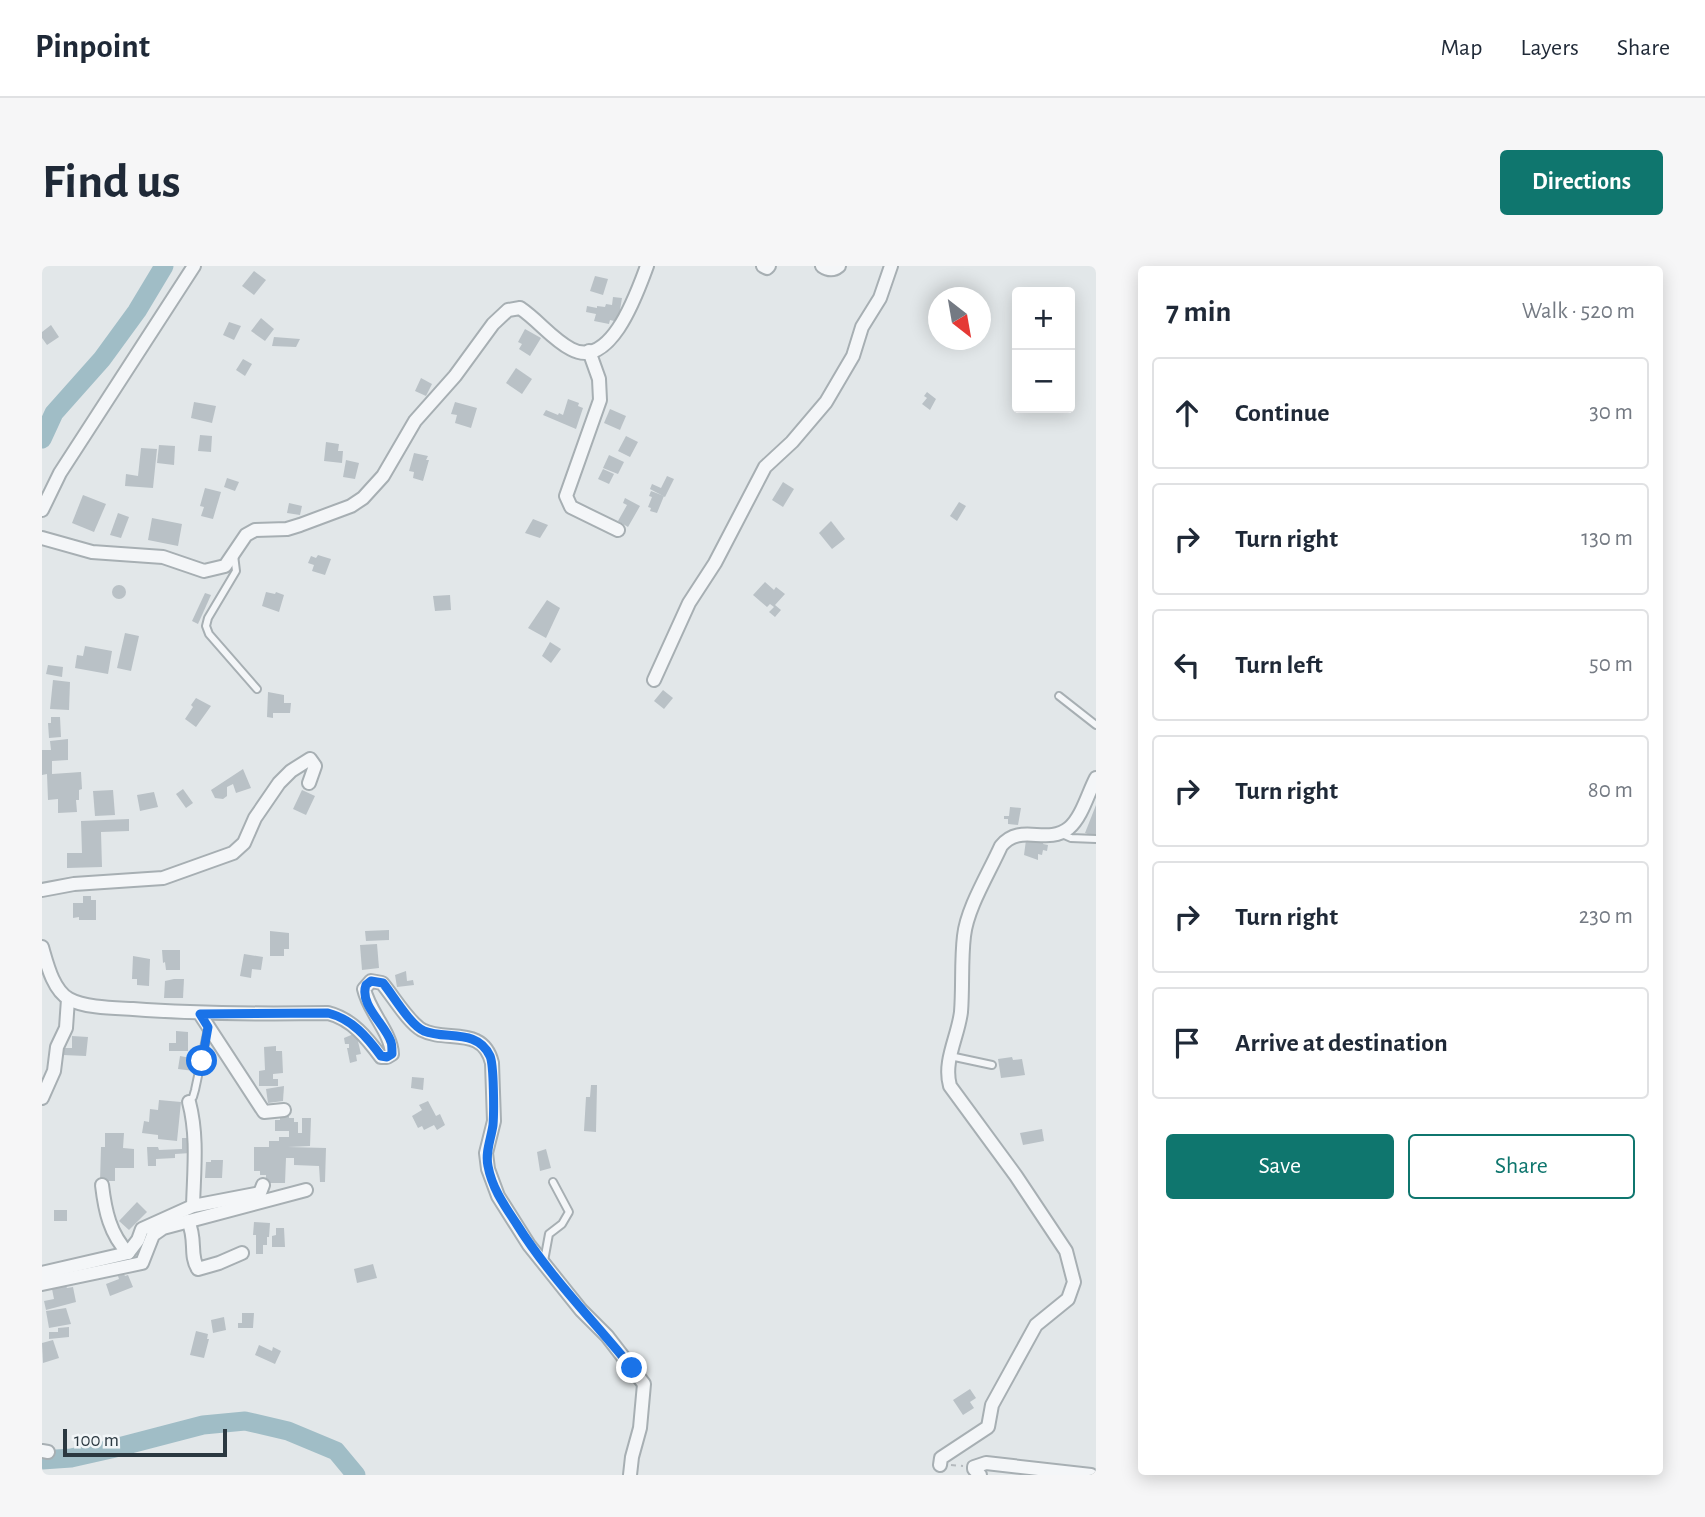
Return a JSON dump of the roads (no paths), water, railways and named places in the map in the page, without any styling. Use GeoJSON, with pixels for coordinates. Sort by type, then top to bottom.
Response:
{"type":"FeatureCollection","features":[{"type":"Feature","properties":{"kind":"street"},"geometry":{"type":"LineString","coordinates":[[42,510],[60,473],[194,266]]}},
{"type":"Feature","properties":{"kind":"street"},"geometry":{"type":"LineString","coordinates":[[42,538],[92,552],[163,557],[204,570],[225,566],[234,555],[238,544],[255,530],[287,529],[351,506],[363,498],[383,476],[415,421],[508,310],[520,308],[572,350],[589,351],[606,342],[626,321],[647,266]]}},
{"type":"Feature","properties":{"kind":"street"},"geometry":{"type":"LineString","coordinates":[[763,266],[769,266]]}},
{"type":"Feature","properties":{"kind":"street"},"geometry":{"type":"LineString","coordinates":[[822,266],[828,270],[835,270],[839,266]]}},
{"type":"Feature","properties":{"kind":"street"},"geometry":{"type":"LineString","coordinates":[[654,680],[689,603],[715,563],[765,467],[792,442],[826,402],[853,356],[862,327],[880,298],[891,266]]}},
{"type":"Feature","properties":{"kind":"street"},"geometry":{"type":"LineString","coordinates":[[589,351],[599,379],[600,400],[566,496],[571,507],[618,530]]}},
{"type":"Feature","properties":{"kind":"street"},"geometry":{"type":"LineString","coordinates":[[42,890],[74,884],[163,878],[233,853],[244,844],[255,818],[279,783],[291,771],[310,759],[315,766],[309,783]]}},
{"type":"Feature","properties":{"kind":"street"},"geometry":{"type":"LineString","coordinates":[[940,1465],[941,1458],[988,1427],[992,1405],[1036,1325],[1068,1298],[1074,1282],[1066,1251],[1016,1176],[950,1087],[950,1056],[961,1014],[964,934],[969,916],[1001,846],[1019,834],[1049,836],[1071,826],[1096,778]]}},
{"type":"Feature","properties":{"kind":"street"},"geometry":{"type":"LineString","coordinates":[[42,947],[56,984],[68,999],[102,1007],[200,1014],[328,1013],[341,1016],[365,1035],[381,1056],[387,1057],[392,1054],[391,1043],[371,1010],[364,989],[371,981],[378,981],[419,1028],[442,1035],[466,1036],[476,1041],[486,1050],[492,1063],[494,1121],[486,1153],[488,1168],[498,1196],[529,1245],[644,1384],[640,1428],[630,1475]]}},
{"type":"Feature","properties":{"kind":"street"},"geometry":{"type":"LineString","coordinates":[[42,1098],[54,1071],[57,1047],[66,1028],[68,999]]}},
{"type":"Feature","properties":{"kind":"street"},"geometry":{"type":"LineString","coordinates":[[200,1014],[264,1112],[284,1110]]}},
{"type":"Feature","properties":{"kind":"street"},"geometry":{"type":"LineString","coordinates":[[187,1102],[193,1118],[195,1152],[193,1206]]}},
{"type":"Feature","properties":{"kind":"street"},"geometry":{"type":"LineString","coordinates":[[102,1185],[111,1228],[128,1254]]}},
{"type":"Feature","properties":{"kind":"street"},"geometry":{"type":"LineString","coordinates":[[42,1273],[128,1254],[142,1229],[193,1206],[260,1193],[263,1185]]}},
{"type":"Feature","properties":{"kind":"street"},"geometry":{"type":"LineString","coordinates":[[42,1284],[142,1263],[153,1235],[163,1228],[306,1190]]}},
{"type":"Feature","properties":{"kind":"street"},"geometry":{"type":"LineString","coordinates":[[188,1221],[194,1235],[193,1261],[198,1269],[219,1264],[242,1252]]}},
{"type":"Feature","properties":{"kind":"street"},"geometry":{"type":"LineString","coordinates":[[977,1471],[986,1463],[1091,1475]]}},
{"type":"Feature","properties":{"kind":"lane"},"geometry":{"type":"LineString","coordinates":[[234,555],[236,571],[206,626],[209,634],[257,689]]}},
{"type":"Feature","properties":{"kind":"lane"},"geometry":{"type":"LineString","coordinates":[[1059,696],[1096,726]]}},
{"type":"Feature","properties":{"kind":"lane"},"geometry":{"type":"LineString","coordinates":[[1060,833],[1071,838],[1096,839]]}},
{"type":"Feature","properties":{"kind":"lane"},"geometry":{"type":"LineString","coordinates":[[187,1102],[195,1090],[208,1027]]}},
{"type":"Feature","properties":{"kind":"lane"},"geometry":{"type":"LineString","coordinates":[[950,1056],[992,1065]]}},
{"type":"Feature","properties":{"kind":"lane"},"geometry":{"type":"LineString","coordinates":[[543,1263],[549,1234],[562,1224],[569,1212],[553,1182]]}},
{"type":"Feature","properties":{"kind":"waterway"},"geometry":{"type":"LineString","coordinates":[[42,439],[54,413],[102,359],[137,311],[164,266]]}},
{"type":"Feature","properties":{"kind":"waterway"},"geometry":{"type":"LineString","coordinates":[[42,1460],[71,1458],[203,1425],[245,1421],[288,1431],[336,1451],[356,1475]]}}]}
